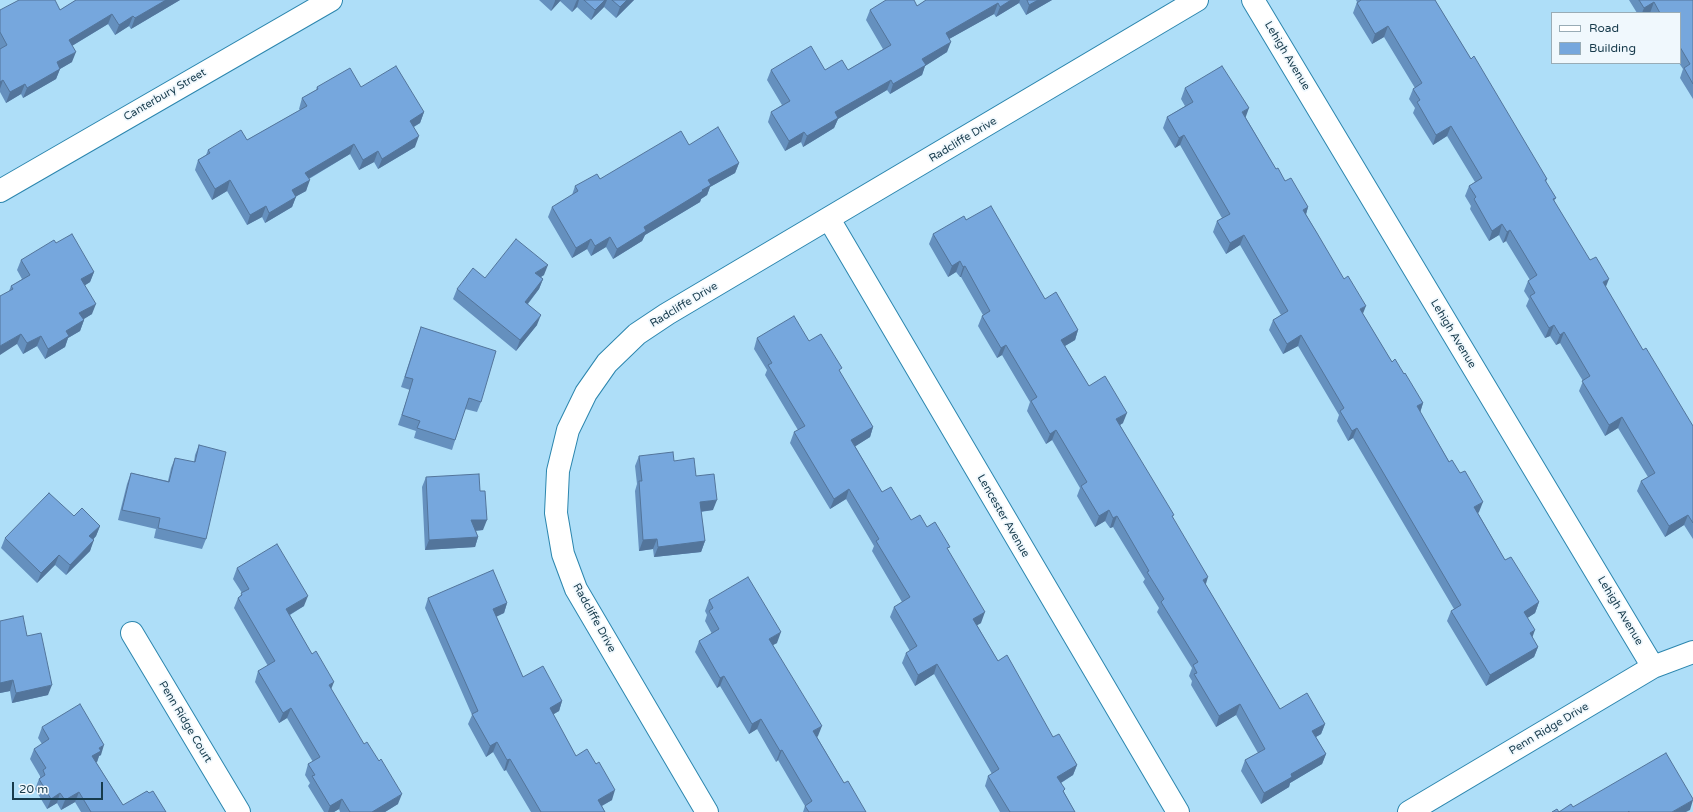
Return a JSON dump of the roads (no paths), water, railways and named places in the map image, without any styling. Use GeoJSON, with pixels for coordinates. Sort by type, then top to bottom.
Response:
{"type":"FeatureCollection","features":[{"type":"Feature","properties":{"kind":"street","name":"Canterbury Street"},"geometry":{"type":"LineString","coordinates":[[0,191],[331,0]]}},
{"type":"Feature","properties":{"kind":"street","name":"Radcliffe Drive"},"geometry":{"type":"LineString","coordinates":[[707,812],[576,589],[563,554],[556,513],[558,471],[568,430],[586,393],[607,363],[637,334],[667,314],[1197,0]]}},
{"type":"Feature","properties":{"kind":"street","name":"Lehigh Avenue"},"geometry":{"type":"LineString","coordinates":[[1253,0],[1654,667]]}},
{"type":"Feature","properties":{"kind":"street","name":"Lencester Avenue"},"geometry":{"type":"LineString","coordinates":[[829,219],[1178,812]]}},
{"type":"Feature","properties":{"kind":"street","name":"Penn Ridge Court"},"geometry":{"type":"LineString","coordinates":[[132,633],[239,812]]}},
{"type":"Feature","properties":{"kind":"street","name":"Penn Ridge Drive"},"geometry":{"type":"LineString","coordinates":[[1409,812],[1654,667],[1693,652]]}}]}
